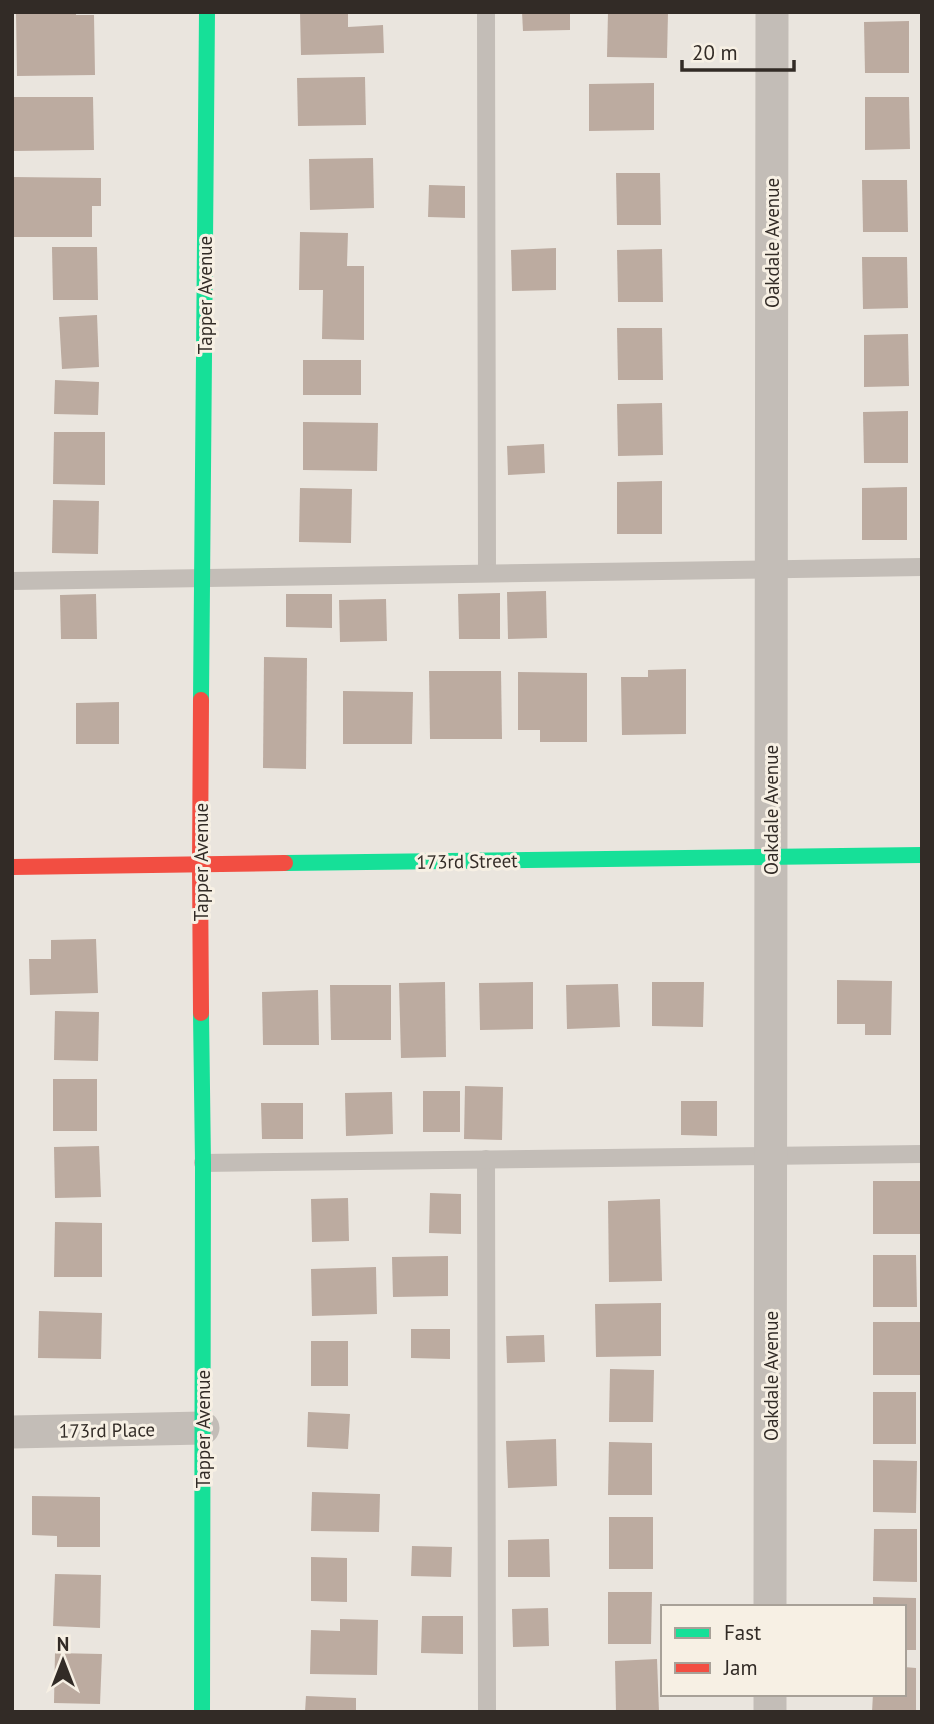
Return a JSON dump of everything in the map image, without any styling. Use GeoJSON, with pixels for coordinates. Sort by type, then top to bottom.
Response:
{"type":"FeatureCollection","features":[{"type":"Feature","properties":{"kind":"street","name":"Tapper Avenue"},"geometry":{"type":"LineString","coordinates":[[202,1712],[200,865],[207,12]]}},
{"type":"Feature","properties":{"kind":"street","name":"Oakdale Avenue"},"geometry":{"type":"LineString","coordinates":[[770,1605],[772,12]]}},
{"type":"Feature","properties":{"kind":"street","name":"173rd Street"},"geometry":{"type":"LineString","coordinates":[[12,867],[922,856]]}},
{"type":"Feature","properties":{"kind":"street","name":"173rd Place"},"geometry":{"type":"LineString","coordinates":[[12,1432],[202,1428]]}},
{"type":"Feature","properties":{"kind":"lane"},"geometry":{"type":"LineString","coordinates":[[486,12],[487,572]]}},
{"type":"Feature","properties":{"kind":"lane"},"geometry":{"type":"LineString","coordinates":[[12,581],[922,566]]}},
{"type":"Feature","properties":{"kind":"lane"},"geometry":{"type":"LineString","coordinates":[[202,1163],[922,1154]]}},
{"type":"Feature","properties":{"kind":"lane"},"geometry":{"type":"LineString","coordinates":[[486,1159],[487,1712]]}},
{"type":"Feature","properties":{"kind":"building"},"geometry":{"type":"Polygon","coordinates":[[[16,12],[76,12],[76,15],[94,15],[95,75],[17,76],[16,12]]]}},
{"type":"Feature","properties":{"kind":"building"},"geometry":{"type":"Polygon","coordinates":[[[300,12],[348,12],[348,27],[383,25],[384,53],[301,55],[300,12]]]}},
{"type":"Feature","properties":{"kind":"building"},"geometry":{"type":"Polygon","coordinates":[[[522,12],[570,12],[570,30],[523,31],[522,12]]]}},
{"type":"Feature","properties":{"kind":"building"},"geometry":{"type":"Polygon","coordinates":[[[608,12],[668,12],[667,58],[607,57],[608,12]]]}},
{"type":"Feature","properties":{"kind":"building"},"geometry":{"type":"Polygon","coordinates":[[[909,21],[909,73],[865,73],[864,22],[909,21]]]}},
{"type":"Feature","properties":{"kind":"building"},"geometry":{"type":"Polygon","coordinates":[[[365,77],[366,125],[298,126],[297,78],[365,77]]]}},
{"type":"Feature","properties":{"kind":"building"},"geometry":{"type":"Polygon","coordinates":[[[654,83],[654,130],[589,131],[589,84],[654,83]]]}},
{"type":"Feature","properties":{"kind":"building"},"geometry":{"type":"Polygon","coordinates":[[[12,97],[93,97],[94,150],[12,151],[12,97]]]}},
{"type":"Feature","properties":{"kind":"building"},"geometry":{"type":"Polygon","coordinates":[[[865,97],[909,97],[910,149],[865,150],[865,97]]]}},
{"type":"Feature","properties":{"kind":"building"},"geometry":{"type":"Polygon","coordinates":[[[373,158],[374,208],[310,210],[309,159],[373,158]]]}},
{"type":"Feature","properties":{"kind":"building"},"geometry":{"type":"Polygon","coordinates":[[[616,173],[660,173],[661,225],[617,225],[616,173]]]}},
{"type":"Feature","properties":{"kind":"building"},"geometry":{"type":"Polygon","coordinates":[[[12,177],[101,178],[101,206],[92,206],[92,237],[12,237],[12,177]]]}},
{"type":"Feature","properties":{"kind":"building"},"geometry":{"type":"Polygon","coordinates":[[[862,180],[907,180],[908,232],[863,232],[862,180]]]}},
{"type":"Feature","properties":{"kind":"building"},"geometry":{"type":"Polygon","coordinates":[[[429,185],[465,186],[465,218],[428,217],[429,185]]]}},
{"type":"Feature","properties":{"kind":"building"},"geometry":{"type":"Polygon","coordinates":[[[300,232],[348,233],[347,266],[364,266],[364,340],[322,339],[323,290],[299,290],[300,232]]]}},
{"type":"Feature","properties":{"kind":"building"},"geometry":{"type":"Polygon","coordinates":[[[52,247],[97,247],[98,300],[53,300],[52,247]]]}},
{"type":"Feature","properties":{"kind":"building"},"geometry":{"type":"Polygon","coordinates":[[[556,248],[556,290],[512,291],[511,250],[556,248]]]}},
{"type":"Feature","properties":{"kind":"building"},"geometry":{"type":"Polygon","coordinates":[[[662,249],[663,302],[618,302],[617,250],[662,249]]]}},
{"type":"Feature","properties":{"kind":"building"},"geometry":{"type":"Polygon","coordinates":[[[862,257],[907,257],[908,308],[863,309],[862,257]]]}},
{"type":"Feature","properties":{"kind":"building"},"geometry":{"type":"Polygon","coordinates":[[[97,315],[99,367],[62,369],[59,317],[97,315]]]}},
{"type":"Feature","properties":{"kind":"building"},"geometry":{"type":"Polygon","coordinates":[[[617,328],[662,328],[663,380],[618,380],[617,328]]]}},
{"type":"Feature","properties":{"kind":"building"},"geometry":{"type":"Polygon","coordinates":[[[908,334],[909,386],[864,387],[864,335],[908,334]]]}},
{"type":"Feature","properties":{"kind":"building"},"geometry":{"type":"Polygon","coordinates":[[[303,360],[361,360],[361,395],[303,395],[303,360]]]}},
{"type":"Feature","properties":{"kind":"building"},"geometry":{"type":"Polygon","coordinates":[[[55,380],[99,382],[98,415],[54,414],[55,380]]]}},
{"type":"Feature","properties":{"kind":"building"},"geometry":{"type":"Polygon","coordinates":[[[662,403],[663,455],[618,456],[617,404],[662,403]]]}},
{"type":"Feature","properties":{"kind":"building"},"geometry":{"type":"Polygon","coordinates":[[[908,411],[908,463],[864,463],[863,412],[908,411]]]}},
{"type":"Feature","properties":{"kind":"building"},"geometry":{"type":"Polygon","coordinates":[[[303,422],[378,423],[377,471],[303,470],[303,422]]]}},
{"type":"Feature","properties":{"kind":"building"},"geometry":{"type":"Polygon","coordinates":[[[54,432],[105,432],[105,485],[53,484],[54,432]]]}},
{"type":"Feature","properties":{"kind":"building"},"geometry":{"type":"Polygon","coordinates":[[[544,444],[545,473],[508,475],[507,446],[544,444]]]}},
{"type":"Feature","properties":{"kind":"building"},"geometry":{"type":"Polygon","coordinates":[[[662,481],[662,534],[617,534],[617,482],[662,481]]]}},
{"type":"Feature","properties":{"kind":"building"},"geometry":{"type":"Polygon","coordinates":[[[907,487],[907,540],[862,540],[862,488],[907,487]]]}},
{"type":"Feature","properties":{"kind":"building"},"geometry":{"type":"Polygon","coordinates":[[[300,488],[352,489],[351,543],[299,542],[300,488]]]}},
{"type":"Feature","properties":{"kind":"building"},"geometry":{"type":"Polygon","coordinates":[[[53,500],[99,501],[98,554],[52,553],[53,500]]]}},
{"type":"Feature","properties":{"kind":"building"},"geometry":{"type":"Polygon","coordinates":[[[546,591],[547,638],[508,639],[507,592],[546,591]]]}},
{"type":"Feature","properties":{"kind":"building"},"geometry":{"type":"Polygon","coordinates":[[[500,593],[500,639],[459,639],[458,594],[500,593]]]}},
{"type":"Feature","properties":{"kind":"building"},"geometry":{"type":"Polygon","coordinates":[[[96,594],[97,639],[61,639],[60,595],[96,594]]]}},
{"type":"Feature","properties":{"kind":"building"},"geometry":{"type":"Polygon","coordinates":[[[286,594],[332,594],[332,628],[286,627],[286,594]]]}},
{"type":"Feature","properties":{"kind":"building"},"geometry":{"type":"Polygon","coordinates":[[[386,599],[387,641],[340,642],[339,600],[386,599]]]}},
{"type":"Feature","properties":{"kind":"building"},"geometry":{"type":"Polygon","coordinates":[[[264,657],[307,658],[306,769],[263,768],[264,657]]]}},
{"type":"Feature","properties":{"kind":"building"},"geometry":{"type":"Polygon","coordinates":[[[686,669],[686,734],[622,735],[621,677],[648,677],[648,670],[686,669]]]}},
{"type":"Feature","properties":{"kind":"building"},"geometry":{"type":"Polygon","coordinates":[[[429,671],[501,671],[502,739],[430,739],[429,671]]]}},
{"type":"Feature","properties":{"kind":"building"},"geometry":{"type":"Polygon","coordinates":[[[518,672],[587,673],[587,742],[540,742],[540,730],[518,730],[518,672]]]}},
{"type":"Feature","properties":{"kind":"building"},"geometry":{"type":"Polygon","coordinates":[[[343,691],[413,692],[412,744],[343,744],[343,691]]]}},
{"type":"Feature","properties":{"kind":"building"},"geometry":{"type":"Polygon","coordinates":[[[119,702],[119,744],[76,744],[76,703],[119,702]]]}},
{"type":"Feature","properties":{"kind":"building"},"geometry":{"type":"Polygon","coordinates":[[[96,939],[98,993],[30,995],[29,959],[51,959],[51,940],[96,939]]]}},
{"type":"Feature","properties":{"kind":"building"},"geometry":{"type":"Polygon","coordinates":[[[837,980],[892,981],[891,1035],[865,1035],[865,1024],[837,1024],[837,980]]]}},
{"type":"Feature","properties":{"kind":"building"},"geometry":{"type":"Polygon","coordinates":[[[445,982],[446,1057],[401,1058],[399,983],[445,982]]]}},
{"type":"Feature","properties":{"kind":"building"},"geometry":{"type":"Polygon","coordinates":[[[533,982],[533,1029],[480,1030],[479,983],[533,982]]]}},
{"type":"Feature","properties":{"kind":"building"},"geometry":{"type":"Polygon","coordinates":[[[652,982],[704,982],[703,1027],[652,1026],[652,982]]]}},
{"type":"Feature","properties":{"kind":"building"},"geometry":{"type":"Polygon","coordinates":[[[618,984],[620,1027],[567,1029],[566,985],[618,984]]]}},
{"type":"Feature","properties":{"kind":"building"},"geometry":{"type":"Polygon","coordinates":[[[330,985],[391,985],[391,1040],[331,1040],[330,985]]]}},
{"type":"Feature","properties":{"kind":"building"},"geometry":{"type":"Polygon","coordinates":[[[318,990],[319,1045],[263,1045],[262,992],[318,990]]]}},
{"type":"Feature","properties":{"kind":"building"},"geometry":{"type":"Polygon","coordinates":[[[55,1011],[99,1012],[98,1061],[54,1060],[55,1011]]]}},
{"type":"Feature","properties":{"kind":"building"},"geometry":{"type":"Polygon","coordinates":[[[53,1079],[97,1079],[97,1131],[53,1131],[53,1079]]]}},
{"type":"Feature","properties":{"kind":"building"},"geometry":{"type":"Polygon","coordinates":[[[465,1086],[503,1087],[502,1140],[464,1139],[465,1086]]]}},
{"type":"Feature","properties":{"kind":"building"},"geometry":{"type":"Polygon","coordinates":[[[423,1091],[460,1091],[460,1132],[423,1132],[423,1091]]]}},
{"type":"Feature","properties":{"kind":"building"},"geometry":{"type":"Polygon","coordinates":[[[392,1092],[393,1134],[346,1136],[345,1093],[392,1092]]]}},
{"type":"Feature","properties":{"kind":"building"},"geometry":{"type":"Polygon","coordinates":[[[681,1101],[717,1101],[717,1136],[681,1135],[681,1101]]]}},
{"type":"Feature","properties":{"kind":"building"},"geometry":{"type":"Polygon","coordinates":[[[261,1103],[303,1103],[303,1139],[262,1139],[261,1103]]]}},
{"type":"Feature","properties":{"kind":"building"},"geometry":{"type":"Polygon","coordinates":[[[99,1146],[101,1197],[55,1198],[54,1147],[99,1146]]]}},
{"type":"Feature","properties":{"kind":"building"},"geometry":{"type":"Polygon","coordinates":[[[873,1181],[922,1181],[922,1234],[873,1234],[873,1181]]]}},
{"type":"Feature","properties":{"kind":"building"},"geometry":{"type":"Polygon","coordinates":[[[430,1193],[461,1194],[461,1234],[429,1233],[430,1193]]]}},
{"type":"Feature","properties":{"kind":"building"},"geometry":{"type":"Polygon","coordinates":[[[348,1198],[349,1241],[312,1242],[311,1199],[348,1198]]]}},
{"type":"Feature","properties":{"kind":"building"},"geometry":{"type":"Polygon","coordinates":[[[660,1199],[662,1281],[609,1282],[608,1201],[660,1199]]]}},
{"type":"Feature","properties":{"kind":"building"},"geometry":{"type":"Polygon","coordinates":[[[55,1222],[102,1223],[102,1277],[54,1277],[55,1222]]]}},
{"type":"Feature","properties":{"kind":"building"},"geometry":{"type":"Polygon","coordinates":[[[873,1255],[916,1255],[917,1307],[873,1307],[873,1255]]]}},
{"type":"Feature","properties":{"kind":"building"},"geometry":{"type":"Polygon","coordinates":[[[448,1256],[448,1296],[393,1297],[392,1257],[448,1256]]]}},
{"type":"Feature","properties":{"kind":"building"},"geometry":{"type":"Polygon","coordinates":[[[376,1267],[377,1314],[312,1316],[311,1269],[376,1267]]]}},
{"type":"Feature","properties":{"kind":"building"},"geometry":{"type":"Polygon","coordinates":[[[661,1303],[661,1356],[596,1357],[595,1304],[661,1303]]]}},
{"type":"Feature","properties":{"kind":"building"},"geometry":{"type":"Polygon","coordinates":[[[39,1311],[102,1313],[101,1359],[38,1358],[39,1311]]]}},
{"type":"Feature","properties":{"kind":"building"},"geometry":{"type":"Polygon","coordinates":[[[873,1322],[922,1322],[922,1375],[873,1375],[873,1322]]]}},
{"type":"Feature","properties":{"kind":"building"},"geometry":{"type":"Polygon","coordinates":[[[411,1329],[450,1329],[450,1359],[411,1358],[411,1329]]]}},
{"type":"Feature","properties":{"kind":"building"},"geometry":{"type":"Polygon","coordinates":[[[544,1335],[545,1362],[507,1363],[506,1336],[544,1335]]]}},
{"type":"Feature","properties":{"kind":"building"},"geometry":{"type":"Polygon","coordinates":[[[311,1341],[348,1341],[348,1386],[311,1386],[311,1341]]]}},
{"type":"Feature","properties":{"kind":"building"},"geometry":{"type":"Polygon","coordinates":[[[610,1369],[654,1370],[653,1422],[609,1422],[610,1369]]]}},
{"type":"Feature","properties":{"kind":"building"},"geometry":{"type":"Polygon","coordinates":[[[873,1392],[916,1392],[916,1444],[873,1444],[873,1392]]]}},
{"type":"Feature","properties":{"kind":"building"},"geometry":{"type":"Polygon","coordinates":[[[308,1412],[350,1414],[348,1449],[307,1447],[308,1412]]]}},
{"type":"Feature","properties":{"kind":"building"},"geometry":{"type":"Polygon","coordinates":[[[556,1439],[557,1486],[508,1488],[506,1441],[556,1439]]]}},
{"type":"Feature","properties":{"kind":"building"},"geometry":{"type":"Polygon","coordinates":[[[609,1442],[652,1443],[652,1495],[608,1495],[609,1442]]]}},
{"type":"Feature","properties":{"kind":"building"},"geometry":{"type":"Polygon","coordinates":[[[873,1460],[917,1461],[916,1513],[873,1512],[873,1460]]]}},
{"type":"Feature","properties":{"kind":"building"},"geometry":{"type":"Polygon","coordinates":[[[312,1492],[380,1494],[379,1532],[311,1531],[312,1492]]]}},
{"type":"Feature","properties":{"kind":"building"},"geometry":{"type":"Polygon","coordinates":[[[32,1496],[100,1497],[100,1547],[57,1547],[57,1536],[32,1535],[32,1496]]]}},
{"type":"Feature","properties":{"kind":"building"},"geometry":{"type":"Polygon","coordinates":[[[609,1517],[653,1517],[653,1569],[609,1569],[609,1517]]]}},
{"type":"Feature","properties":{"kind":"building"},"geometry":{"type":"Polygon","coordinates":[[[874,1529],[917,1529],[917,1582],[873,1581],[874,1529]]]}},
{"type":"Feature","properties":{"kind":"building"},"geometry":{"type":"Polygon","coordinates":[[[549,1539],[550,1577],[508,1577],[508,1540],[549,1539]]]}},
{"type":"Feature","properties":{"kind":"building"},"geometry":{"type":"Polygon","coordinates":[[[412,1546],[452,1547],[451,1577],[411,1576],[412,1546]]]}},
{"type":"Feature","properties":{"kind":"building"},"geometry":{"type":"Polygon","coordinates":[[[311,1557],[347,1558],[347,1602],[311,1601],[311,1557]]]}},
{"type":"Feature","properties":{"kind":"building"},"geometry":{"type":"Polygon","coordinates":[[[55,1574],[101,1575],[100,1628],[53,1626],[55,1574]]]}},
{"type":"Feature","properties":{"kind":"building"},"geometry":{"type":"Polygon","coordinates":[[[608,1592],[652,1592],[651,1644],[608,1644],[608,1592]]]}},
{"type":"Feature","properties":{"kind":"building"},"geometry":{"type":"Polygon","coordinates":[[[873,1597],[916,1598],[916,1650],[906,1650],[906,1605],[873,1605],[873,1597]]]}},
{"type":"Feature","properties":{"kind":"building"},"geometry":{"type":"Polygon","coordinates":[[[548,1608],[549,1646],[513,1647],[512,1609],[548,1608]]]}},
{"type":"Feature","properties":{"kind":"building"},"geometry":{"type":"Polygon","coordinates":[[[422,1616],[463,1616],[463,1654],[421,1653],[422,1616]]]}},
{"type":"Feature","properties":{"kind":"building"},"geometry":{"type":"Polygon","coordinates":[[[340,1619],[378,1620],[377,1675],[310,1674],[311,1630],[340,1631],[340,1619]]]}},
{"type":"Feature","properties":{"kind":"building"},"geometry":{"type":"Polygon","coordinates":[[[55,1653],[102,1654],[100,1704],[54,1703],[55,1653]]]}},
{"type":"Feature","properties":{"kind":"building"},"geometry":{"type":"Polygon","coordinates":[[[657,1659],[659,1712],[616,1712],[615,1661],[657,1659]]]}},
{"type":"Feature","properties":{"kind":"building"},"geometry":{"type":"Polygon","coordinates":[[[906,1667],[916,1668],[916,1712],[872,1712],[873,1696],[906,1696],[906,1667]]]}},
{"type":"Feature","properties":{"kind":"building"},"geometry":{"type":"Polygon","coordinates":[[[306,1696],[356,1698],[356,1712],[305,1712],[306,1696]]]}},
{"type":"Feature","properties":{"kind":"traffic: fast"},"geometry":{"type":"LineString","coordinates":[[201,700],[207,12]]}},
{"type":"Feature","properties":{"kind":"traffic: fast"},"geometry":{"type":"LineString","coordinates":[[285,863],[922,855]]}},
{"type":"Feature","properties":{"kind":"traffic: fast"},"geometry":{"type":"LineString","coordinates":[[201,1013],[202,1712]]}},
{"type":"Feature","properties":{"kind":"traffic: jam"},"geometry":{"type":"LineString","coordinates":[[201,700],[201,1013]]}},
{"type":"Feature","properties":{"kind":"traffic: jam"},"geometry":{"type":"LineString","coordinates":[[12,867],[285,863]]}}]}
